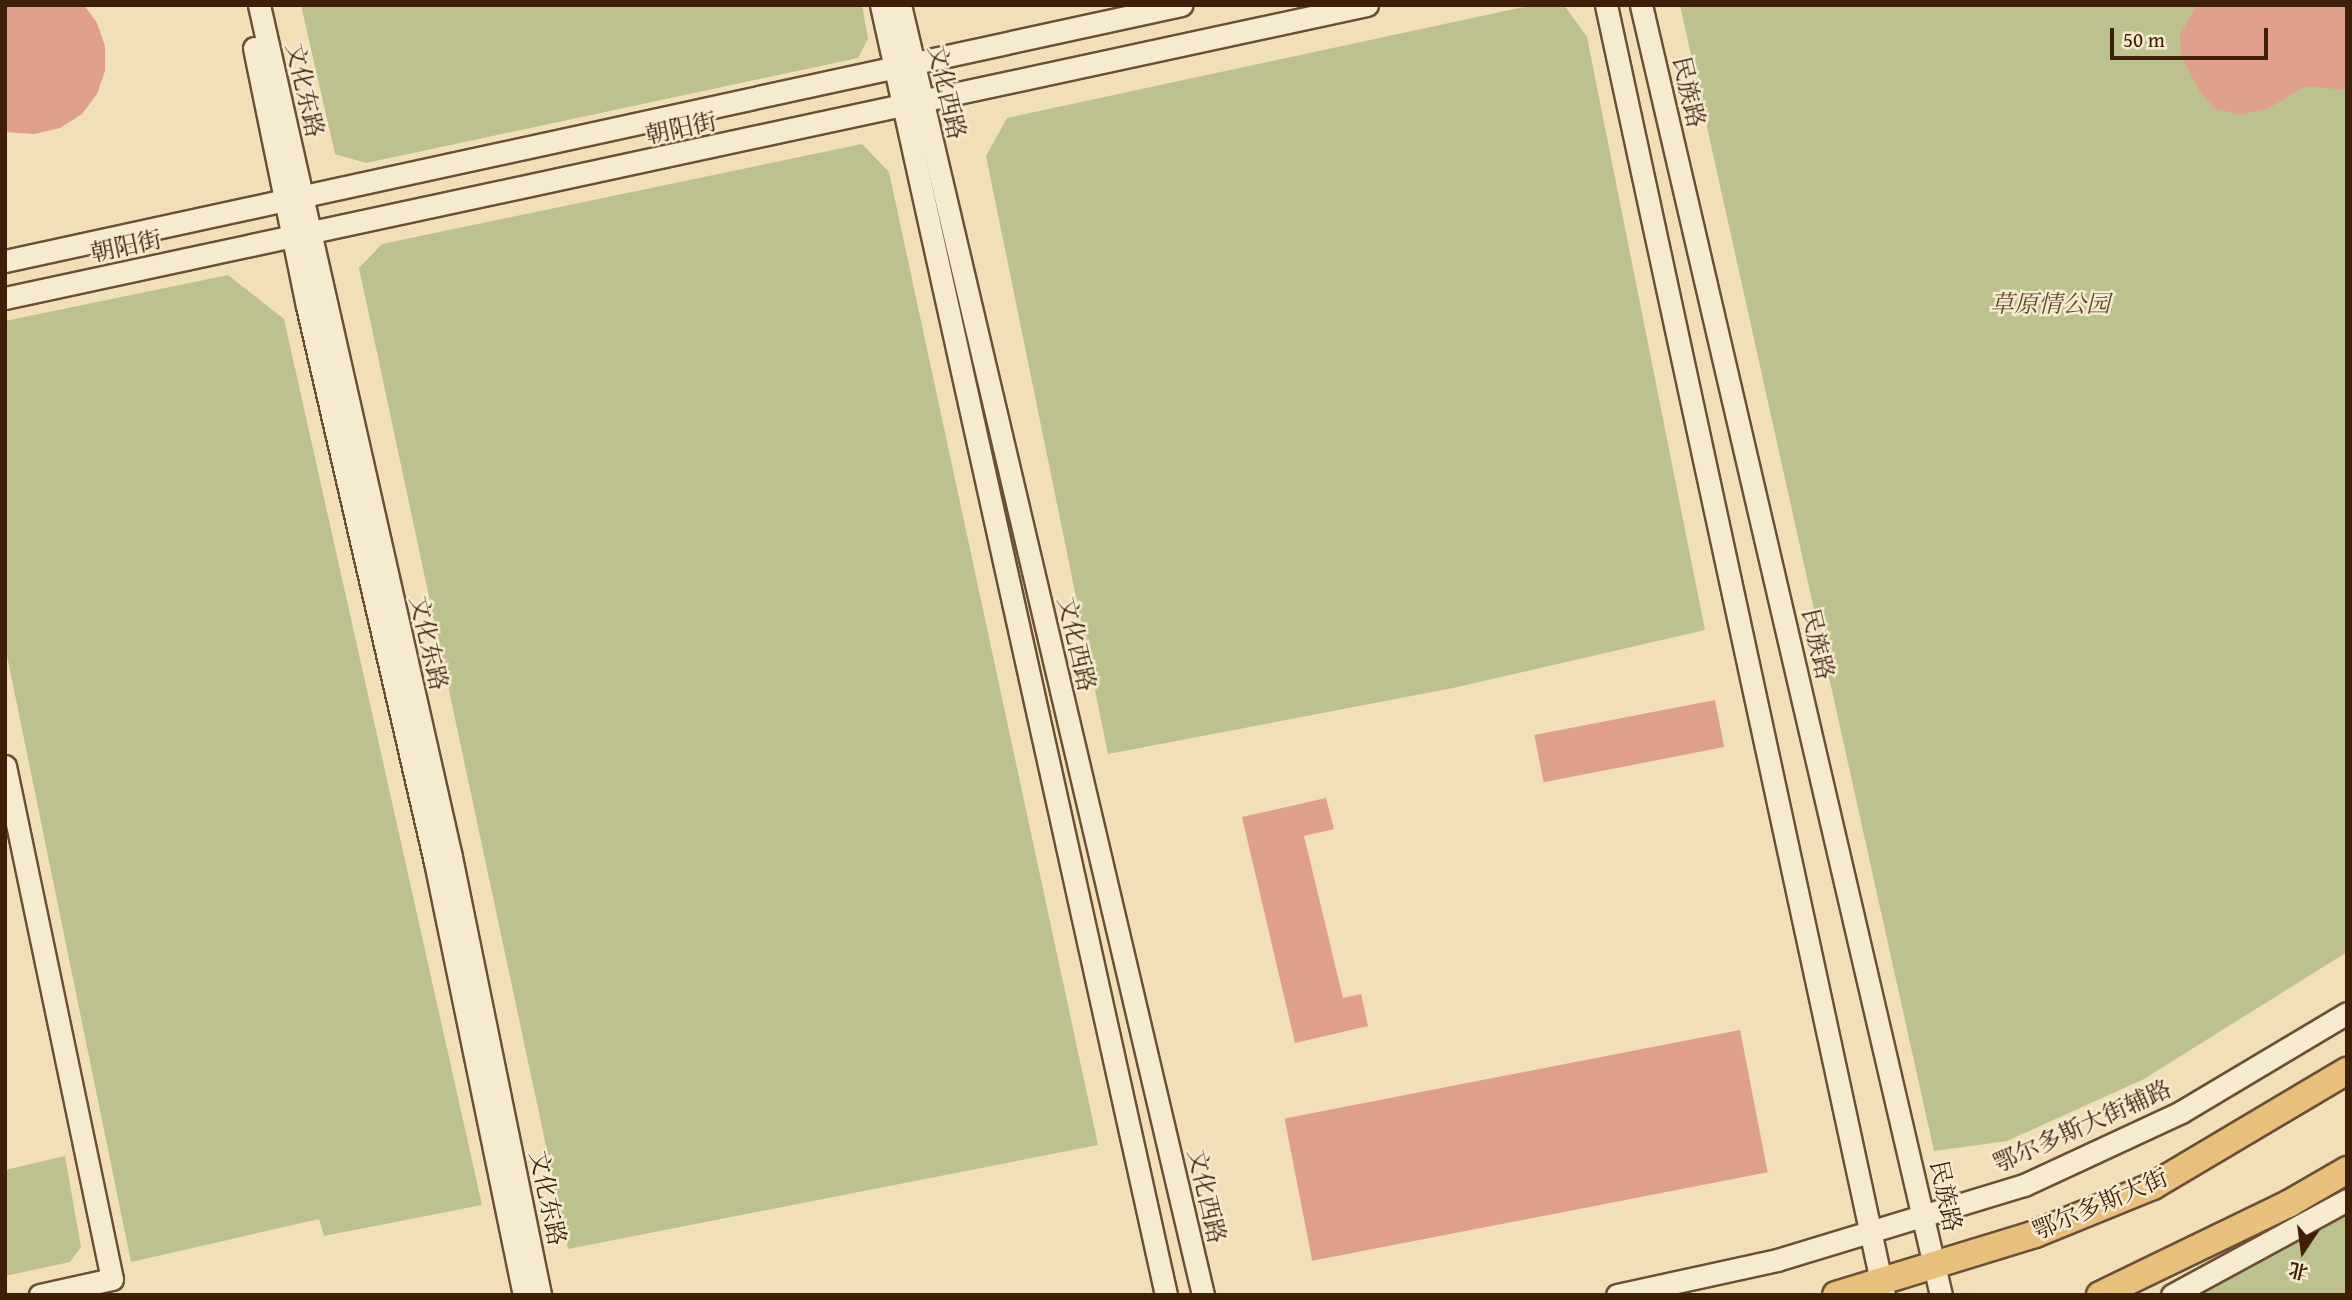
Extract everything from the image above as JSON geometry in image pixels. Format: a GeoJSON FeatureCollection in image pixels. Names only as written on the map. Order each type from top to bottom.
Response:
{"type":"FeatureCollection","features":[{"type":"Feature","properties":{"kind":"main road","name":"鄂尔多斯大街"},"geometry":{"type":"LineString","coordinates":[[1836,1295],[1883,1289],[1934,1263],[2035,1234],[2153,1186],[2347,1071]]}},
{"type":"Feature","properties":{"kind":"main road"},"geometry":{"type":"LineString","coordinates":[[2100,1295],[2290,1203],[2347,1170]]}},
{"type":"Feature","properties":{"kind":"street","name":"文化东路"},"geometry":{"type":"LineString","coordinates":[[245,5],[293,198]]}},
{"type":"Feature","properties":{"kind":"street","name":"文化东路"},"geometry":{"type":"LineString","coordinates":[[259,5],[293,198],[435,862],[524,1295]]}},
{"type":"Feature","properties":{"kind":"street","name":"文化西路"},"geometry":{"type":"LineString","coordinates":[[881,5],[904,65],[1203,1295]]}},
{"type":"Feature","properties":{"kind":"street","name":"文化西路"},"geometry":{"type":"LineString","coordinates":[[900,5],[904,65]]}},
{"type":"Feature","properties":{"kind":"street","name":"朝阳街"},"geometry":{"type":"LineString","coordinates":[[5,261],[1181,5]]}},
{"type":"Feature","properties":{"kind":"street","name":"朝阳街"},"geometry":{"type":"LineString","coordinates":[[5,298],[1367,5]]}},
{"type":"Feature","properties":{"kind":"street"},"geometry":{"type":"LineString","coordinates":[[1606,5],[1883,1289]]}},
{"type":"Feature","properties":{"kind":"street","name":"民族路"},"geometry":{"type":"LineString","coordinates":[[1642,5],[1941,1295]]}},
{"type":"Feature","properties":{"kind":"street","name":"文化西路"},"geometry":{"type":"LineString","coordinates":[[913,104],[1166,1295]]}},
{"type":"Feature","properties":{"kind":"street","name":"文化东路"},"geometry":{"type":"LineString","coordinates":[[301,236],[451,858],[540,1295]]}},
{"type":"Feature","properties":{"kind":"street"},"geometry":{"type":"LineString","coordinates":[[5,766],[112,1279],[40,1295]]}},
{"type":"Feature","properties":{"kind":"street","name":"鄂尔多斯大街辅路"},"geometry":{"type":"LineString","coordinates":[[1616,1295],[1777,1260],[2024,1185],[2180,1112],[2347,1013]]}},
{"type":"Feature","properties":{"kind":"street"},"geometry":{"type":"LineString","coordinates":[[2172,1295],[2347,1200]]}},
{"type":"Feature","properties":{"kind":"green space"},"geometry":{"type":"Polygon","coordinates":[[[301,5],[862,5],[868,39],[858,58],[366,163],[335,154],[301,5]]]}},
{"type":"Feature","properties":{"kind":"green space"},"geometry":{"type":"Polygon","coordinates":[[[1533,5],[1564,5],[1587,37],[1705,630],[1453,688],[1108,754],[986,156],[1007,118],[1533,5]]]}},
{"type":"Feature","properties":{"kind":"green space","name":"草原情公园"},"geometry":{"type":"Polygon","coordinates":[[[1680,5],[2347,5],[2347,952],[2144,1079],[2007,1141],[1934,1151],[1680,5]]]}},
{"type":"Feature","properties":{"kind":"green space"},"geometry":{"type":"Polygon","coordinates":[[[862,144],[889,172],[1098,1145],[568,1249],[359,268],[382,244],[862,144]]]}},
{"type":"Feature","properties":{"kind":"green space"},"geometry":{"type":"Polygon","coordinates":[[[228,275],[284,319],[482,1205],[324,1236],[319,1219],[131,1262],[5,646],[5,321],[228,275]]]}},
{"type":"Feature","properties":{"kind":"green space"},"geometry":{"type":"Polygon","coordinates":[[[65,1156],[81,1247],[70,1262],[5,1276],[5,1170],[65,1156]]]}},
{"type":"Feature","properties":{"kind":"green space"},"geometry":{"type":"Polygon","coordinates":[[[2347,1210],[2347,1295],[2196,1295],[2207,1290],[2347,1210]]]}},
{"type":"Feature","properties":{"kind":"building"},"geometry":{"type":"Polygon","coordinates":[[[5,5],[84,5],[97,23],[105,46],[105,71],[97,94],[82,114],[60,128],[34,134],[5,132],[5,5]]]}},
{"type":"Feature","properties":{"kind":"building"},"geometry":{"type":"Polygon","coordinates":[[[2197,5],[2347,5],[2347,90],[2305,86],[2269,108],[2240,115],[2216,109],[2200,92],[2181,55],[2180,35],[2197,5]]]}},
{"type":"Feature","properties":{"kind":"building"},"geometry":{"type":"Polygon","coordinates":[[[1715,700],[1724,747],[1544,782],[1534,735],[1715,700]]]}},
{"type":"Feature","properties":{"kind":"building"},"geometry":{"type":"Polygon","coordinates":[[[1326,798],[1334,829],[1304,836],[1343,998],[1361,994],[1368,1026],[1295,1043],[1242,817],[1326,798]]]}},
{"type":"Feature","properties":{"kind":"building"},"geometry":{"type":"Polygon","coordinates":[[[1740,1030],[1768,1172],[1312,1261],[1285,1119],[1740,1030]]]}}]}
